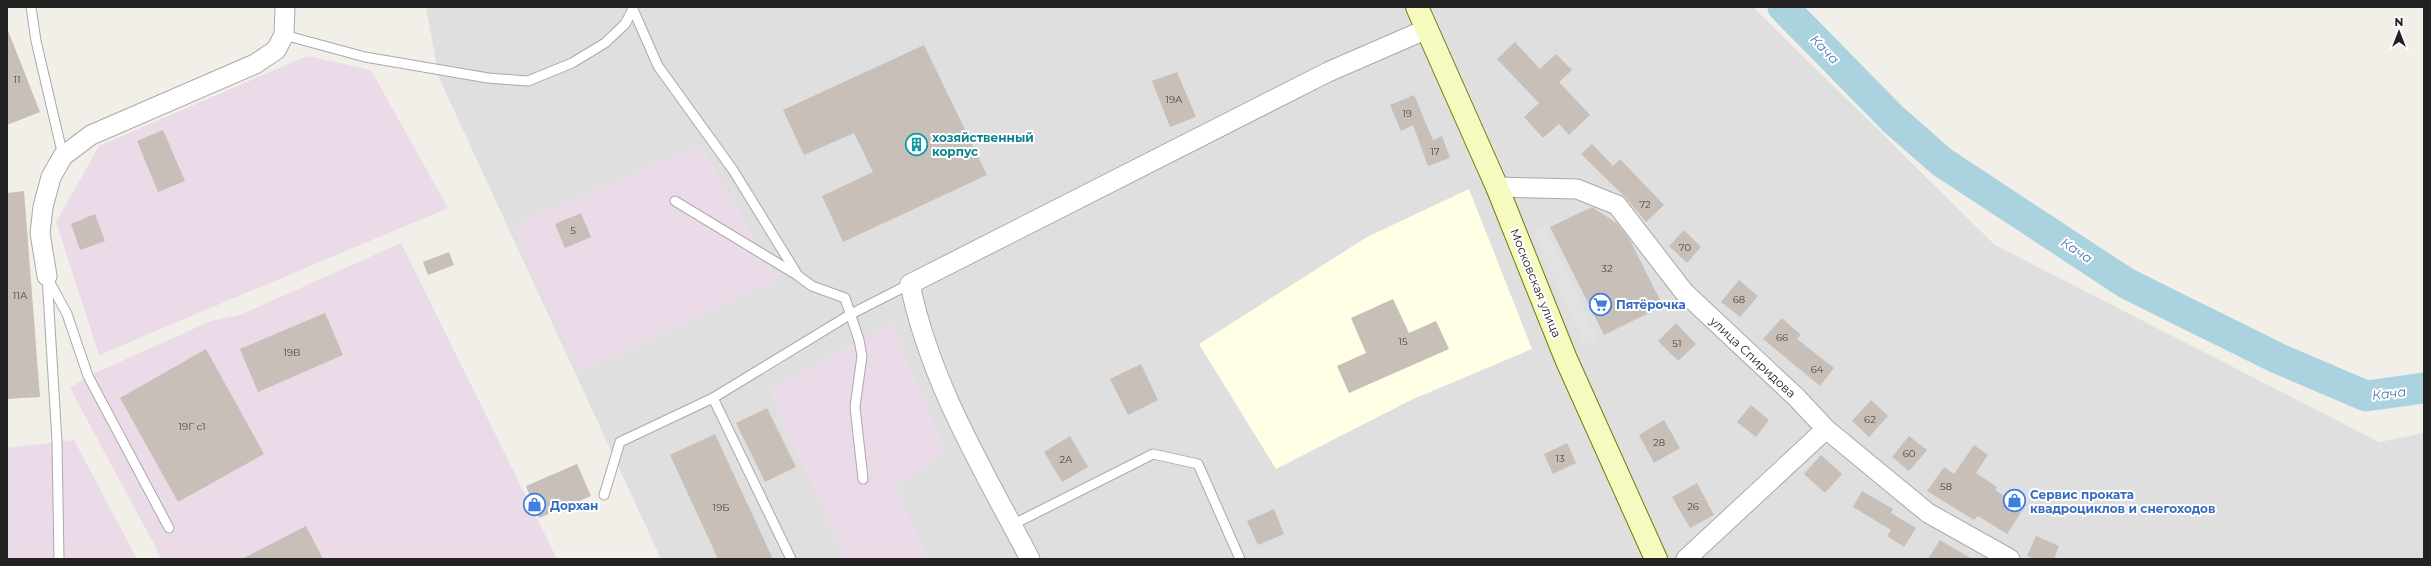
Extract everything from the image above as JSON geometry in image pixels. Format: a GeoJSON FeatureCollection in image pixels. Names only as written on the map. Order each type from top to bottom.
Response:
{"type":"FeatureCollection","features":[{"type":"Feature","properties":{"kind":"street"},"geometry":{"type":"LineString","coordinates":[[47,276],[40,234],[43,207],[51,177],[63,156],[91,135],[254,64],[276,50],[284,35],[285,7]]}},
{"type":"Feature","properties":{"kind":"street","name":"Московская улица"},"geometry":{"type":"LineString","coordinates":[[1417,7],[1497,187],[1566,359],[1656,559]]}},
{"type":"Feature","properties":{"kind":"street"},"geometry":{"type":"LineString","coordinates":[[1030,559],[966,437],[922,336],[910,284],[1328,72],[1428,29]]}},
{"type":"Feature","properties":{"kind":"street","name":"улица Спиридова"},"geometry":{"type":"LineString","coordinates":[[1497,187],[1577,189],[1617,205],[1684,292],[1797,398],[1826,429],[1928,513],[2010,559]]}},
{"type":"Feature","properties":{"kind":"street"},"geometry":{"type":"LineString","coordinates":[[1686,559],[1826,429]]}},
{"type":"Feature","properties":{"kind":"lane"},"geometry":{"type":"LineString","coordinates":[[31,7],[36,41],[63,156]]}},
{"type":"Feature","properties":{"kind":"lane"},"geometry":{"type":"LineString","coordinates":[[284,35],[366,57],[488,78],[528,81],[572,63],[605,43],[625,24],[632,9]]}},
{"type":"Feature","properties":{"kind":"lane"},"geometry":{"type":"LineString","coordinates":[[632,9],[658,66],[733,170],[798,275]]}},
{"type":"Feature","properties":{"kind":"lane"},"geometry":{"type":"LineString","coordinates":[[675,201],[798,275],[812,286],[845,298],[851,314],[862,356],[855,407],[863,478]]}},
{"type":"Feature","properties":{"kind":"lane"},"geometry":{"type":"LineString","coordinates":[[47,276],[66,314],[88,376],[169,528]]}},
{"type":"Feature","properties":{"kind":"lane"},"geometry":{"type":"LineString","coordinates":[[47,276],[57,442],[59,559]]}},
{"type":"Feature","properties":{"kind":"lane"},"geometry":{"type":"LineString","coordinates":[[604,495],[620,442],[713,398],[851,314],[910,284]]}},
{"type":"Feature","properties":{"kind":"lane"},"geometry":{"type":"LineString","coordinates":[[713,398],[791,559]]}},
{"type":"Feature","properties":{"kind":"lane"},"geometry":{"type":"LineString","coordinates":[[1012,525],[1153,454],[1198,464],[1240,559]]}},
{"type":"Feature","properties":{"kind":"shaded area"},"geometry":{"type":"Polygon","coordinates":[[[426,7],[1753,7],[1995,245],[2379,442],[2424,433],[2424,559],[661,559],[439,78],[426,7]]]}},
{"type":"Feature","properties":{"kind":"shaded area"},"geometry":{"type":"Polygon","coordinates":[[[307,56],[371,70],[448,208],[99,355],[56,222],[99,146],[307,56]]]}},
{"type":"Feature","properties":{"kind":"shaded area"},"geometry":{"type":"Polygon","coordinates":[[[701,145],[778,279],[579,373],[512,226],[701,145]]]}},
{"type":"Feature","properties":{"kind":"shaded area"},"geometry":{"type":"Polygon","coordinates":[[[1469,189],[1532,349],[1411,400],[1276,469],[1199,344],[1367,237],[1469,189]]]}},
{"type":"Feature","properties":{"kind":"shaded area"},"geometry":{"type":"Polygon","coordinates":[[[1546,227],[1597,339],[1584,345],[1533,233],[1546,227]]]}},
{"type":"Feature","properties":{"kind":"shaded area"},"geometry":{"type":"Polygon","coordinates":[[[401,243],[557,559],[162,559],[70,388],[88,376],[211,321],[240,315],[401,243]]]}},
{"type":"Feature","properties":{"kind":"shaded area"},"geometry":{"type":"Polygon","coordinates":[[[891,323],[946,452],[895,486],[929,559],[846,559],[775,405],[771,390],[891,323]]]}},
{"type":"Feature","properties":{"kind":"shaded area"},"geometry":{"type":"Polygon","coordinates":[[[74,440],[137,559],[7,559],[7,448],[74,440]]]}},
{"type":"Feature","properties":{"kind":"building"},"geometry":{"type":"Polygon","coordinates":[[[7,28],[40,112],[7,125],[7,28]]]}},
{"type":"Feature","properties":{"kind":"building"},"geometry":{"type":"Polygon","coordinates":[[[1515,42],[1540,69],[1556,54],[1572,70],[1559,82],[1590,115],[1569,135],[1559,124],[1543,138],[1524,117],[1539,103],[1497,59],[1515,42]]]}},
{"type":"Feature","properties":{"kind":"building","name":"хозяйственный корпус"},"geometry":{"type":"Polygon","coordinates":[[[924,45],[987,175],[843,242],[822,196],[873,172],[854,133],[804,155],[783,110],[924,45]]]}},
{"type":"Feature","properties":{"kind":"building"},"geometry":{"type":"Polygon","coordinates":[[[1177,72],[1196,117],[1170,127],[1152,81],[1177,72]]]}},
{"type":"Feature","properties":{"kind":"building"},"geometry":{"type":"Polygon","coordinates":[[[1414,95],[1433,140],[1442,136],[1450,158],[1428,166],[1413,125],[1401,131],[1390,105],[1414,95]]]}},
{"type":"Feature","properties":{"kind":"building"},"geometry":{"type":"Polygon","coordinates":[[[163,130],[185,181],[158,192],[137,141],[163,130]]]}},
{"type":"Feature","properties":{"kind":"building"},"geometry":{"type":"Polygon","coordinates":[[[1592,144],[1613,166],[1620,159],[1664,205],[1646,222],[1626,198],[1581,154],[1592,144]]]}},
{"type":"Feature","properties":{"kind":"building"},"geometry":{"type":"Polygon","coordinates":[[[24,191],[40,397],[7,399],[7,193],[24,191]]]}},
{"type":"Feature","properties":{"kind":"building"},"geometry":{"type":"Polygon","coordinates":[[[1592,207],[1618,224],[1631,242],[1663,306],[1604,335],[1550,227],[1592,207]]]}},
{"type":"Feature","properties":{"kind":"building"},"geometry":{"type":"Polygon","coordinates":[[[581,213],[591,237],[565,248],[555,224],[581,213]]]}},
{"type":"Feature","properties":{"kind":"building"},"geometry":{"type":"Polygon","coordinates":[[[95,214],[105,241],[80,250],[71,224],[95,214]]]}},
{"type":"Feature","properties":{"kind":"building"},"geometry":{"type":"Polygon","coordinates":[[[1684,230],[1701,247],[1687,263],[1669,246],[1684,230]]]}},
{"type":"Feature","properties":{"kind":"building"},"geometry":{"type":"Polygon","coordinates":[[[449,252],[454,265],[428,275],[423,262],[449,252]]]}},
{"type":"Feature","properties":{"kind":"building"},"geometry":{"type":"Polygon","coordinates":[[[1739,280],[1758,296],[1740,317],[1721,302],[1739,280]]]}},
{"type":"Feature","properties":{"kind":"building"},"geometry":{"type":"Polygon","coordinates":[[[1393,299],[1409,333],[1436,321],[1449,349],[1349,393],[1337,366],[1366,353],[1351,318],[1393,299]]]}},
{"type":"Feature","properties":{"kind":"building"},"geometry":{"type":"Polygon","coordinates":[[[325,313],[343,355],[258,392],[240,349],[325,313]]]}},
{"type":"Feature","properties":{"kind":"building"},"geometry":{"type":"Polygon","coordinates":[[[1782,318],[1801,335],[1797,339],[1834,368],[1820,386],[1763,339],[1782,318]]]}},
{"type":"Feature","properties":{"kind":"building"},"geometry":{"type":"Polygon","coordinates":[[[1676,323],[1696,344],[1678,361],[1658,341],[1676,323]]]}},
{"type":"Feature","properties":{"kind":"building"},"geometry":{"type":"Polygon","coordinates":[[[206,349],[264,454],[178,502],[120,398],[206,349]]]}},
{"type":"Feature","properties":{"kind":"building"},"geometry":{"type":"Polygon","coordinates":[[[1141,364],[1158,400],[1128,415],[1110,379],[1141,364]]]}},
{"type":"Feature","properties":{"kind":"building"},"geometry":{"type":"Polygon","coordinates":[[[1871,400],[1888,416],[1869,437],[1852,421],[1871,400]]]}},
{"type":"Feature","properties":{"kind":"building"},"geometry":{"type":"Polygon","coordinates":[[[1751,405],[1769,420],[1756,437],[1737,422],[1751,405]]]}},
{"type":"Feature","properties":{"kind":"building"},"geometry":{"type":"Polygon","coordinates":[[[767,408],[796,467],[765,482],[736,423],[767,408]]]}},
{"type":"Feature","properties":{"kind":"building"},"geometry":{"type":"Polygon","coordinates":[[[1664,420],[1680,448],[1654,463],[1639,435],[1664,420]]]}},
{"type":"Feature","properties":{"kind":"building"},"geometry":{"type":"Polygon","coordinates":[[[715,434],[773,559],[718,559],[670,455],[715,434]]]}},
{"type":"Feature","properties":{"kind":"building"},"geometry":{"type":"Polygon","coordinates":[[[1070,436],[1088,467],[1062,482],[1044,452],[1070,436]]]}},
{"type":"Feature","properties":{"kind":"building"},"geometry":{"type":"Polygon","coordinates":[[[1909,436],[1927,450],[1909,471],[1892,457],[1909,436]]]}},
{"type":"Feature","properties":{"kind":"building"},"geometry":{"type":"Polygon","coordinates":[[[1567,443],[1576,463],[1553,474],[1544,454],[1567,443]]]}},
{"type":"Feature","properties":{"kind":"building"},"geometry":{"type":"Polygon","coordinates":[[[1974,445],[1988,455],[1976,473],[1997,487],[1995,490],[2024,508],[2007,534],[1978,516],[1974,520],[1927,491],[1944,467],[1954,474],[1974,445]]]}},
{"type":"Feature","properties":{"kind":"building"},"geometry":{"type":"Polygon","coordinates":[[[1821,455],[1842,474],[1825,493],[1804,474],[1821,455]]]}},
{"type":"Feature","properties":{"kind":"building"},"geometry":{"type":"Polygon","coordinates":[[[577,464],[591,496],[539,518],[526,486],[577,464]]]}},
{"type":"Feature","properties":{"kind":"building"},"geometry":{"type":"Polygon","coordinates":[[[1697,483],[1714,515],[1690,528],[1672,497],[1697,483]]]}},
{"type":"Feature","properties":{"kind":"building"},"geometry":{"type":"Polygon","coordinates":[[[1862,491],[1893,509],[1891,513],[1916,528],[1904,547],[1887,536],[1891,530],[1853,507],[1862,491]]]}},
{"type":"Feature","properties":{"kind":"building"},"geometry":{"type":"Polygon","coordinates":[[[1274,509],[1284,534],[1258,545],[1247,521],[1274,509]]]}},
{"type":"Feature","properties":{"kind":"building"},"geometry":{"type":"Polygon","coordinates":[[[306,526],[323,559],[242,559],[306,526]]]}},
{"type":"Feature","properties":{"kind":"building"},"geometry":{"type":"Polygon","coordinates":[[[2036,536],[2059,546],[2054,559],[2035,559],[2027,556],[2036,536]]]}},
{"type":"Feature","properties":{"kind":"building"},"geometry":{"type":"Polygon","coordinates":[[[1940,540],[1972,559],[1928,559],[1940,540]]]}},
{"type":"Feature","properties":{"kind":"waterway","name":"Кача"},"geometry":{"type":"LineString","coordinates":[[1783,7],[1893,119],[1942,162],[2126,283],[2277,358],[2366,396],[2424,388]]}},
{"type":"Feature","properties":{"kind":"place","name":"хозяйственный корпус"},"geometry":{"type":"Point","coordinates":[916,144]}},
{"type":"Feature","properties":{"kind":"place","name":"Пятёрочка"},"geometry":{"type":"Point","coordinates":[1601,304]}},
{"type":"Feature","properties":{"kind":"place","name":"Сервис проката квадроциклов и снегоходов"},"geometry":{"type":"Point","coordinates":[2014,501]}},
{"type":"Feature","properties":{"kind":"place","name":"Дорхан"},"geometry":{"type":"Point","coordinates":[535,505]}}]}
